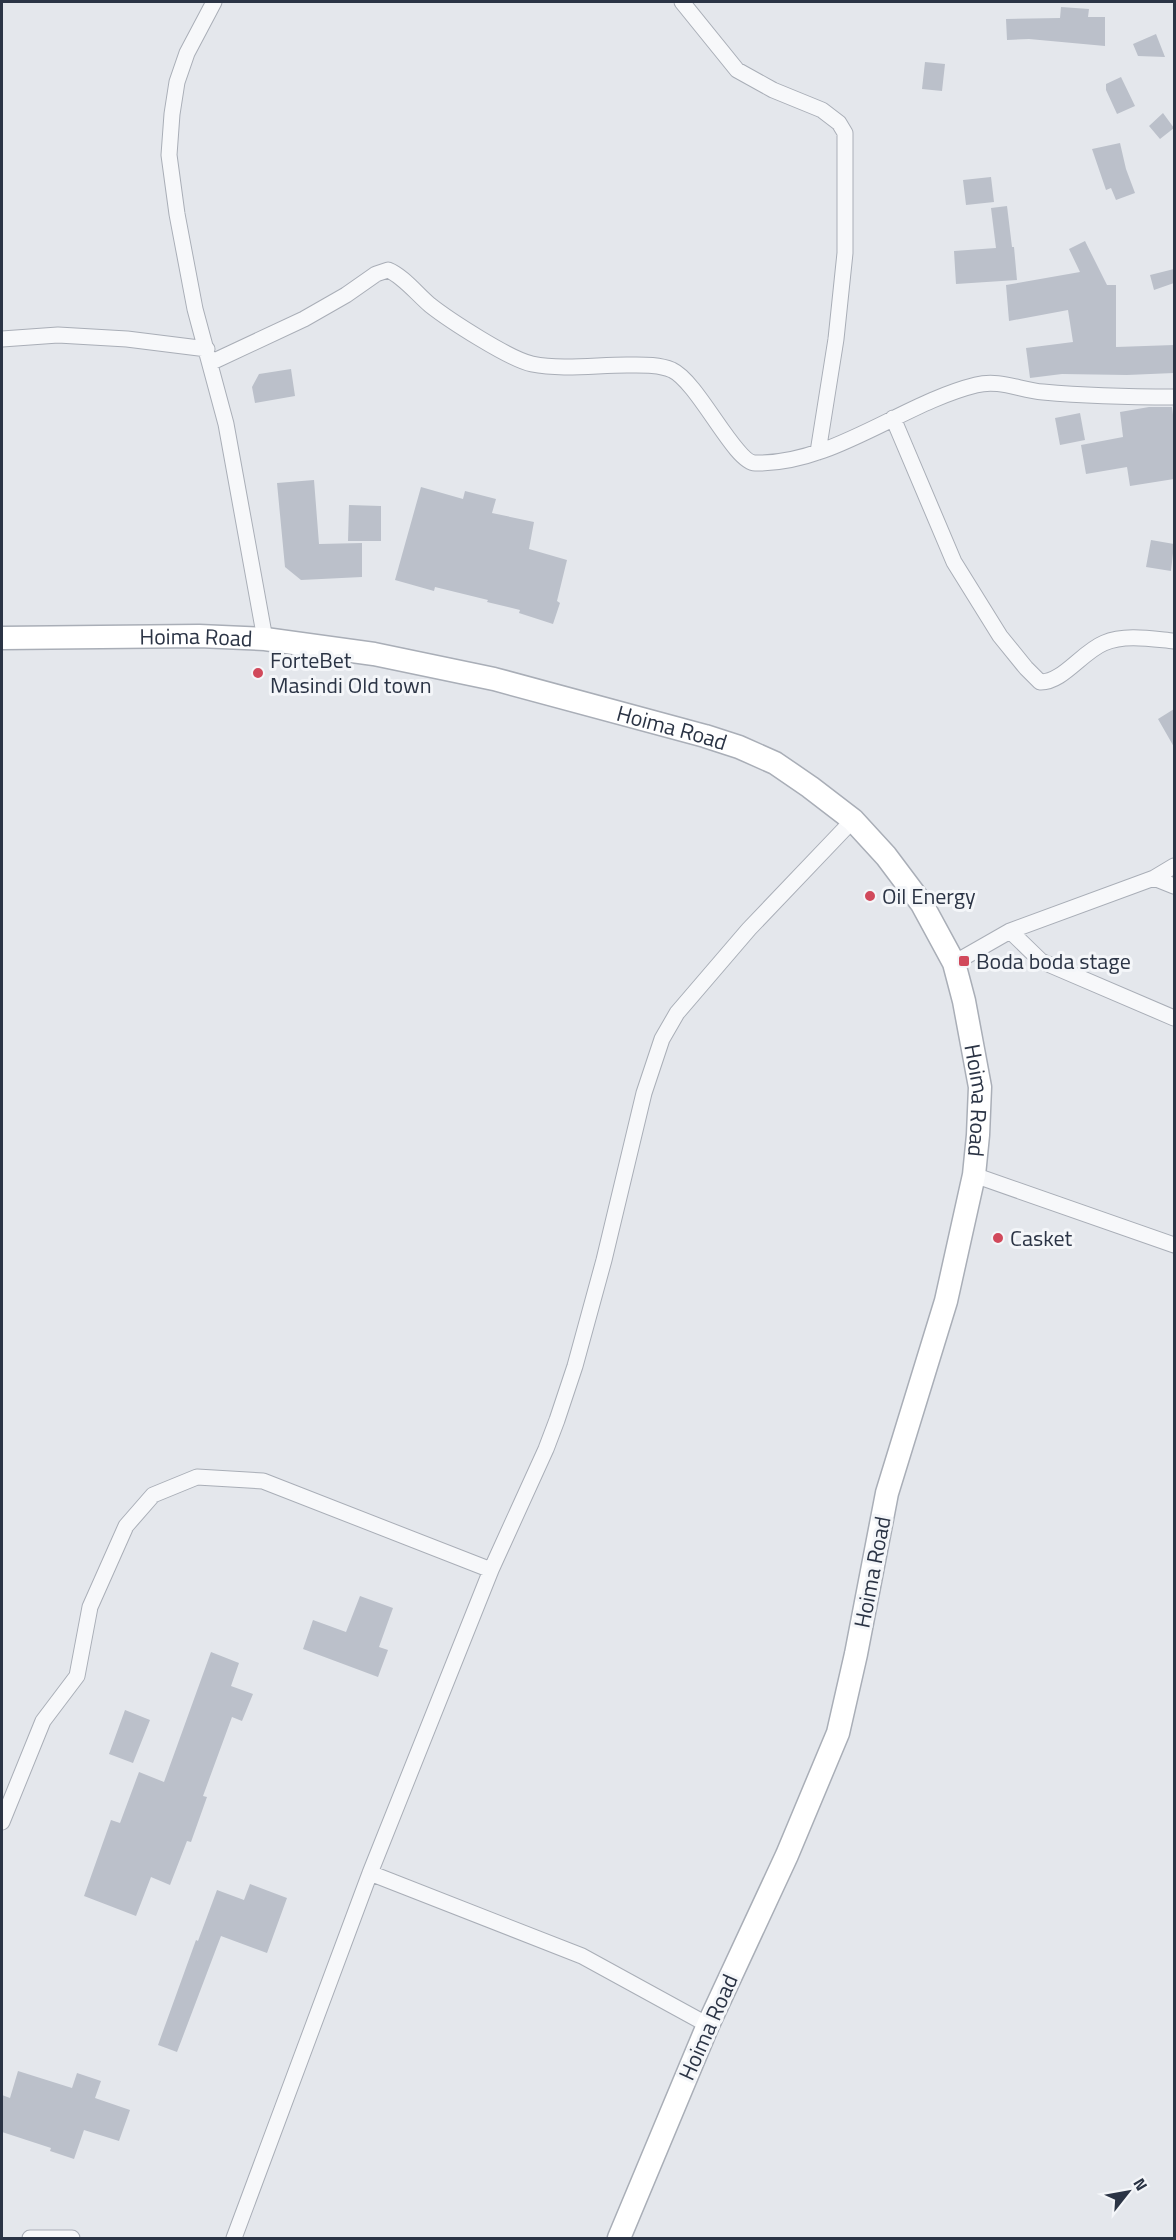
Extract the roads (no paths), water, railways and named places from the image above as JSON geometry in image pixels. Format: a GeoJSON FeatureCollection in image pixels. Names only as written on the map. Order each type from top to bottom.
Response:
{"type":"FeatureCollection","features":[{"type":"Feature","properties":{"kind":"main road","name":"Hoima Road"},"geometry":{"type":"LineString","coordinates":[[2,638],[199,636],[265,639],[374,654],[494,680],[739,747],[775,763],[853,820],[886,856],[922,904],[954,963],[964,1001],[980,1087],[974,1175],[946,1301],[887,1493],[856,1654],[838,1733],[787,1855],[708,2025],[619,2238]]}},
{"type":"Feature","properties":{"kind":"street"},"geometry":{"type":"LineString","coordinates":[[214,2],[187,53],[177,82],[169,155],[195,309],[226,424],[265,639]]}},
{"type":"Feature","properties":{"kind":"street"},"geometry":{"type":"LineString","coordinates":[[682,2],[737,70],[773,90],[822,110],[839,123],[845,133],[845,253],[836,339],[818,452]]}},
{"type":"Feature","properties":{"kind":"street"},"geometry":{"type":"LineString","coordinates":[[2,339],[58,335],[127,339],[209,356],[304,320],[346,296],[376,274],[388,270],[458,325],[530,364],[645,365],[673,371],[682,378],[712,414],[743,458],[751,462],[799,458],[818,452],[892,418],[985,383],[998,383],[1040,392],[1174,398]]}},
{"type":"Feature","properties":{"kind":"street"},"geometry":{"type":"LineString","coordinates":[[892,418],[954,562],[1000,636],[1040,682],[1055,680],[1082,656],[1109,641],[1141,638],[1174,641]]}},
{"type":"Feature","properties":{"kind":"street"},"geometry":{"type":"LineString","coordinates":[[234,2238],[370,1873],[491,1570],[546,1449],[575,1366],[604,1260],[644,1093],[662,1039],[677,1013],[749,929],[853,820]]}},
{"type":"Feature","properties":{"kind":"street"},"geometry":{"type":"LineString","coordinates":[[954,963],[1010,931],[1154,878],[1174,866]]}},
{"type":"Feature","properties":{"kind":"street"},"geometry":{"type":"LineString","coordinates":[[1154,878],[1174,886]]}},
{"type":"Feature","properties":{"kind":"street"},"geometry":{"type":"LineString","coordinates":[[1010,931],[1041,962],[1174,1018]]}},
{"type":"Feature","properties":{"kind":"street"},"geometry":{"type":"LineString","coordinates":[[974,1175],[1174,1245]]}},
{"type":"Feature","properties":{"kind":"street"},"geometry":{"type":"LineString","coordinates":[[2,1822],[43,1721],[77,1676],[90,1607],[126,1527],[153,1495],[197,1477],[263,1481],[491,1570]]}},
{"type":"Feature","properties":{"kind":"street"},"geometry":{"type":"LineString","coordinates":[[370,1873],[582,1956],[708,2025]]}},
{"type":"Feature","properties":{"kind":"street"},"geometry":{"type":"LineString","coordinates":[[30,2238],[72,2238]]}},
{"type":"Feature","properties":{"kind":"place","name":"ForteBet Masindi Old town"},"geometry":{"type":"Point","coordinates":[258,673]}},
{"type":"Feature","properties":{"kind":"place","name":"Oil Energy"},"geometry":{"type":"Point","coordinates":[870,896]}},
{"type":"Feature","properties":{"kind":"place","name":"Boda boda stage"},"geometry":{"type":"Point","coordinates":[964,961]}},
{"type":"Feature","properties":{"kind":"place","name":"Casket"},"geometry":{"type":"Point","coordinates":[998,1238]}}]}
